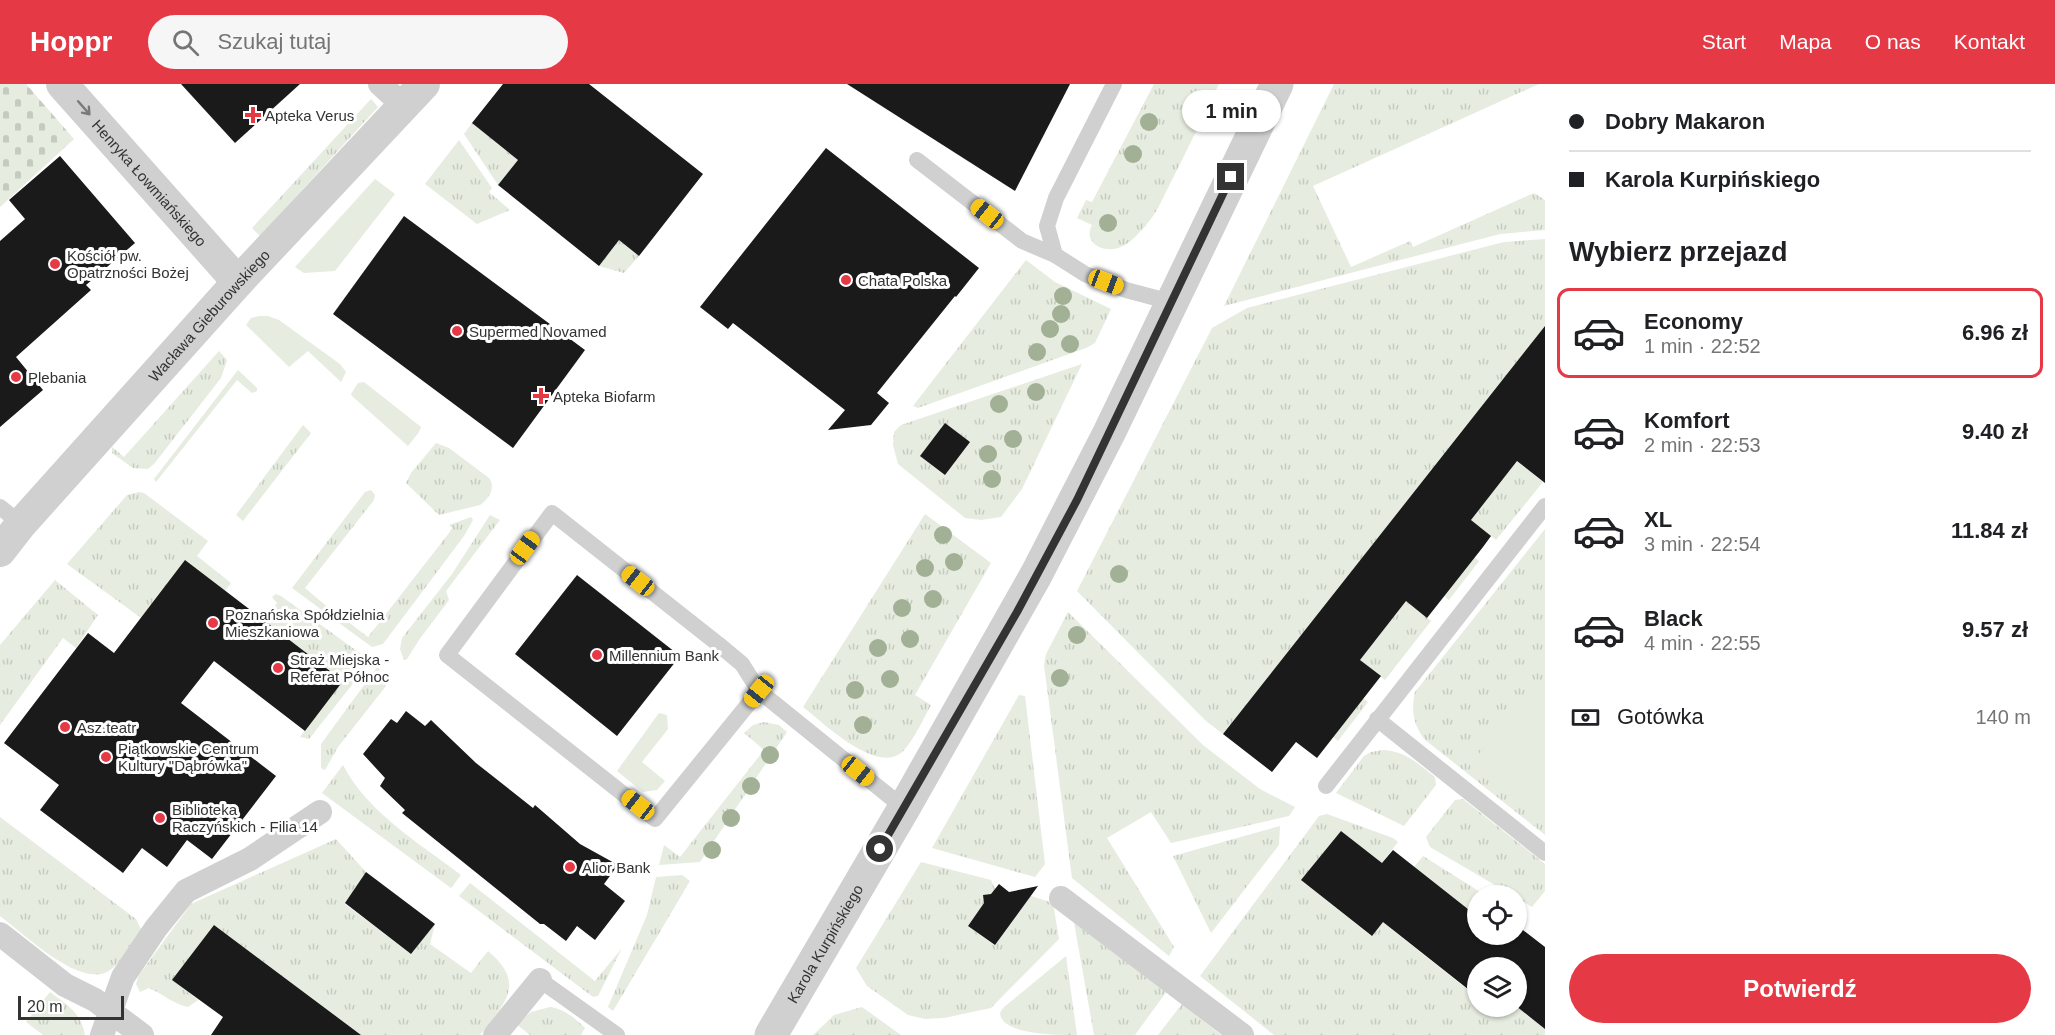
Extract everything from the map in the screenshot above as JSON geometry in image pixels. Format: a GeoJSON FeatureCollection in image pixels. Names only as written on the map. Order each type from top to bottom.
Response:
{"type":"FeatureCollection","features":[{"type":"Feature","properties":{"kind":"street","name":"Henryka Łowmiańskiego"},"geometry":{"type":"LineString","coordinates":[[62,84],[238,282]]}},
{"type":"Feature","properties":{"kind":"street"},"geometry":{"type":"LineString","coordinates":[[380,84],[414,95]]}},
{"type":"Feature","properties":{"kind":"street"},"geometry":{"type":"LineString","coordinates":[[1251,135],[1256,84]]}},
{"type":"Feature","properties":{"kind":"street","name":"Karola Kurpińskiego"},"geometry":{"type":"LineString","coordinates":[[771,1035],[1017,612],[1077,500],[1276,84]]}},
{"type":"Feature","properties":{"kind":"street","name":"Wacława Gieburowskiego"},"geometry":{"type":"LineString","coordinates":[[0,551],[11,515],[238,282],[414,95]]}},
{"type":"Feature","properties":{"kind":"street"},"geometry":{"type":"LineString","coordinates":[[102,1035],[123,977],[156,928],[186,891],[250,859],[320,812]]}},
{"type":"Feature","properties":{"kind":"street"},"geometry":{"type":"LineString","coordinates":[[1061,898],[1242,1035]]}},
{"type":"Feature","properties":{"kind":"street"},"geometry":{"type":"LineString","coordinates":[[0,934],[65,985],[95,1000],[142,1035]]}},
{"type":"Feature","properties":{"kind":"street"},"geometry":{"type":"LineString","coordinates":[[495,1035],[540,980]]}},
{"type":"Feature","properties":{"kind":"lane"},"geometry":{"type":"LineString","coordinates":[[1055,255],[1047,226],[1056,198],[1114,84]]}},
{"type":"Feature","properties":{"kind":"lane"},"geometry":{"type":"LineString","coordinates":[[917,160],[1022,241],[1055,255],[1085,274],[1126,290],[1171,302]]}},
{"type":"Feature","properties":{"kind":"lane"},"geometry":{"type":"LineString","coordinates":[[1326,786],[1545,506]]}},
{"type":"Feature","properties":{"kind":"lane"},"geometry":{"type":"LineString","coordinates":[[759,691],[655,819],[447,655],[552,513],[742,664],[759,691],[904,808]]}},
{"type":"Feature","properties":{"kind":"lane"},"geometry":{"type":"LineString","coordinates":[[1377,718],[1545,853]]}},
{"type":"Feature","properties":{"kind":"lane"},"geometry":{"type":"LineString","coordinates":[[540,980],[617,1035]]}},
{"type":"Feature","properties":{"kind":"green space"},"geometry":{"type":"Polygon","coordinates":[[[0,84],[26,84],[74,139],[0,207],[0,84]]]}},
{"type":"Feature","properties":{"kind":"green space"},"geometry":{"type":"Polygon","coordinates":[[[1154,84],[1219,84],[1151,220],[1126,244],[1106,249],[1092,241],[1090,231],[1092,225],[1077,218],[1086,200],[1092,202],[1154,84]]]}},
{"type":"Feature","properties":{"kind":"green space"},"geometry":{"type":"Polygon","coordinates":[[[1334,84],[1539,84],[1313,186],[1351,267],[1410,241],[1413,247],[1534,193],[1545,200],[1545,230],[1500,234],[1224,306],[1334,84]]]}},
{"type":"Feature","properties":{"kind":"green space"},"geometry":{"type":"Polygon","coordinates":[[[371,99],[378,107],[260,236],[252,228],[371,99]]]}},
{"type":"Feature","properties":{"kind":"green space"},"geometry":{"type":"Polygon","coordinates":[[[472,123],[639,256],[624,273],[599,266],[609,252],[509,171],[498,185],[464,134],[472,123]]]}},
{"type":"Feature","properties":{"kind":"green space"},"geometry":{"type":"Polygon","coordinates":[[[459,140],[492,188],[489,192],[510,210],[477,224],[425,184],[459,140]]]}},
{"type":"Feature","properties":{"kind":"green space"},"geometry":{"type":"Polygon","coordinates":[[[375,179],[395,194],[335,271],[304,273],[295,267],[375,179]]]}},
{"type":"Feature","properties":{"kind":"green space"},"geometry":{"type":"Polygon","coordinates":[[[1545,239],[1545,326],[1223,734],[1206,721],[1077,591],[1212,328],[1247,308],[1504,242],[1545,239]]]}},
{"type":"Feature","properties":{"kind":"green space"},"geometry":{"type":"Polygon","coordinates":[[[1026,260],[1055,282],[1111,309],[1095,343],[918,408],[913,406],[1026,260]]]}},
{"type":"Feature","properties":{"kind":"green space"},"geometry":{"type":"Polygon","coordinates":[[[259,316],[279,320],[340,364],[346,372],[341,382],[308,351],[289,367],[246,325],[251,318],[259,316]]]}},
{"type":"Feature","properties":{"kind":"green space"},"geometry":{"type":"Polygon","coordinates":[[[219,351],[227,360],[221,378],[154,464],[148,469],[133,468],[112,453],[112,447],[124,457],[219,351]]]}},
{"type":"Feature","properties":{"kind":"green space"},"geometry":{"type":"Polygon","coordinates":[[[1082,364],[1022,489],[1001,517],[981,520],[965,518],[898,464],[893,445],[894,432],[901,425],[1082,364]]]}},
{"type":"Feature","properties":{"kind":"green space"},"geometry":{"type":"Polygon","coordinates":[[[238,370],[257,388],[257,391],[252,393],[237,380],[156,482],[154,479],[238,370]]]}},
{"type":"Feature","properties":{"kind":"green space"},"geometry":{"type":"Polygon","coordinates":[[[364,382],[421,427],[408,446],[352,396],[358,383],[364,382]]]}},
{"type":"Feature","properties":{"kind":"green space"},"geometry":{"type":"Polygon","coordinates":[[[303,425],[311,433],[243,521],[236,515],[303,425]]]}},
{"type":"Feature","properties":{"kind":"green space"},"geometry":{"type":"Polygon","coordinates":[[[436,443],[449,448],[489,478],[492,485],[490,493],[480,505],[439,515],[406,483],[411,473],[436,443]]]}},
{"type":"Feature","properties":{"kind":"green space"},"geometry":{"type":"Polygon","coordinates":[[[1517,461],[1543,482],[1496,540],[1471,520],[1517,461]]]}},
{"type":"Feature","properties":{"kind":"green space"},"geometry":{"type":"Polygon","coordinates":[[[371,490],[375,495],[374,500],[305,588],[330,609],[326,613],[292,588],[365,492],[371,490]]]}},
{"type":"Feature","properties":{"kind":"green space"},"geometry":{"type":"Polygon","coordinates":[[[144,493],[208,541],[197,556],[231,583],[225,591],[159,631],[67,564],[127,495],[144,493]]]}},
{"type":"Feature","properties":{"kind":"green space"},"geometry":{"type":"Polygon","coordinates":[[[925,514],[991,563],[915,695],[931,705],[916,733],[905,749],[894,756],[881,757],[852,745],[803,707],[925,514]]]}},
{"type":"Feature","properties":{"kind":"green space"},"geometry":{"type":"Polygon","coordinates":[[[490,515],[500,520],[446,591],[449,600],[407,659],[404,660],[400,649],[402,638],[452,574],[490,515]]]}},
{"type":"Feature","properties":{"kind":"green space"},"geometry":{"type":"Polygon","coordinates":[[[471,517],[473,520],[464,536],[383,644],[372,647],[339,623],[338,619],[343,618],[368,637],[449,533],[452,528],[449,525],[471,517]]]}},
{"type":"Feature","properties":{"kind":"green space"},"geometry":{"type":"Polygon","coordinates":[[[1545,529],[1545,835],[1424,739],[1415,722],[1413,705],[1415,692],[1545,529]]]}},
{"type":"Feature","properties":{"kind":"green space"},"geometry":{"type":"Polygon","coordinates":[[[1454,541],[1479,561],[1449,600],[1424,580],[1454,541]]]}},
{"type":"Feature","properties":{"kind":"green space"},"geometry":{"type":"Polygon","coordinates":[[[55,580],[98,615],[76,648],[63,638],[0,725],[0,645],[55,580]]]}},
{"type":"Feature","properties":{"kind":"green space"},"geometry":{"type":"Polygon","coordinates":[[[276,594],[361,654],[363,671],[309,739],[300,737],[343,681],[264,620],[277,603],[272,597],[276,594]]]}},
{"type":"Feature","properties":{"kind":"green space"},"geometry":{"type":"Polygon","coordinates":[[[1406,601],[1431,621],[1385,680],[1360,660],[1406,601]]]}},
{"type":"Feature","properties":{"kind":"green space"},"geometry":{"type":"Polygon","coordinates":[[[1068,612],[1203,745],[1260,789],[1295,807],[1289,816],[1171,843],[1151,812],[1107,838],[1174,947],[1169,956],[1072,878],[1044,665],[1046,654],[1068,612]]]}},
{"type":"Feature","properties":{"kind":"green space"},"geometry":{"type":"Polygon","coordinates":[[[378,666],[386,686],[338,747],[325,770],[321,768],[321,744],[378,666]]]}},
{"type":"Feature","properties":{"kind":"green space"},"geometry":{"type":"Polygon","coordinates":[[[1343,683],[1368,702],[1338,741],[1313,721],[1343,683]]]}},
{"type":"Feature","properties":{"kind":"green space"},"geometry":{"type":"Polygon","coordinates":[[[1527,690],[1545,704],[1545,824],[1470,766],[1527,690]]]}},
{"type":"Feature","properties":{"kind":"green space"},"geometry":{"type":"Polygon","coordinates":[[[1019,695],[1025,696],[1045,864],[1035,877],[932,848],[1019,695]]]}},
{"type":"Feature","properties":{"kind":"green space"},"geometry":{"type":"Polygon","coordinates":[[[659,713],[667,715],[668,729],[642,762],[665,781],[657,790],[643,792],[617,771],[659,713]]]}},
{"type":"Feature","properties":{"kind":"green space"},"geometry":{"type":"Polygon","coordinates":[[[764,722],[779,725],[787,732],[700,862],[659,865],[664,845],[680,857],[764,750],[744,733],[753,725],[764,722]]]}},
{"type":"Feature","properties":{"kind":"green space"},"geometry":{"type":"Polygon","coordinates":[[[1383,750],[1405,756],[1435,777],[1436,785],[1404,826],[1336,793],[1364,756],[1383,750]]]}},
{"type":"Feature","properties":{"kind":"green space"},"geometry":{"type":"Polygon","coordinates":[[[343,765],[366,798],[380,812],[461,875],[451,888],[322,793],[343,765]]]}},
{"type":"Feature","properties":{"kind":"green space"},"geometry":{"type":"Polygon","coordinates":[[[1463,799],[1545,864],[1545,891],[1532,907],[1527,904],[1527,885],[1495,885],[1430,847],[1426,837],[1455,800],[1463,799]]]}},
{"type":"Feature","properties":{"kind":"green space"},"geometry":{"type":"Polygon","coordinates":[[[1327,814],[1393,838],[1398,842],[1382,863],[1341,831],[1302,881],[1371,936],[1388,916],[1394,921],[1390,928],[1467,989],[1467,1017],[1527,1017],[1527,1015],[1545,1029],[1545,1035],[1274,1035],[1200,976],[1319,816],[1327,814]]]}},
{"type":"Feature","properties":{"kind":"green space"},"geometry":{"type":"Polygon","coordinates":[[[0,817],[136,919],[142,931],[123,957],[110,970],[98,974],[84,973],[69,967],[0,916],[0,817]]]}},
{"type":"Feature","properties":{"kind":"green space"},"geometry":{"type":"Polygon","coordinates":[[[1280,826],[1279,845],[1211,933],[1173,856],[1280,826]]]}},
{"type":"Feature","properties":{"kind":"green space"},"geometry":{"type":"Polygon","coordinates":[[[336,839],[366,872],[345,904],[411,954],[435,924],[430,944],[471,973],[488,951],[500,963],[507,974],[508,993],[504,1003],[480,1035],[361,1035],[214,925],[173,980],[198,1000],[188,1007],[149,988],[140,992],[136,984],[139,975],[191,904],[336,839]]]}},
{"type":"Feature","properties":{"kind":"green space"},"geometry":{"type":"Polygon","coordinates":[[[1423,856],[1469,885],[1467,885],[1467,909],[1414,867],[1423,856]]]}},
{"type":"Feature","properties":{"kind":"green space"},"geometry":{"type":"Polygon","coordinates":[[[921,862],[991,880],[995,889],[991,894],[984,895],[984,903],[968,926],[994,945],[1012,921],[1012,915],[1018,914],[1024,904],[1016,891],[1053,903],[1059,939],[991,1008],[944,1018],[925,1019],[908,1015],[867,986],[856,968],[921,862]]]}},
{"type":"Feature","properties":{"kind":"green space"},"geometry":{"type":"Polygon","coordinates":[[[682,875],[690,881],[613,1011],[608,1007],[647,915],[656,877],[682,875]]]}},
{"type":"Feature","properties":{"kind":"green space"},"geometry":{"type":"Polygon","coordinates":[[[470,883],[595,981],[622,948],[598,996],[593,997],[459,896],[470,883]]]}},
{"type":"Feature","properties":{"kind":"green space"},"geometry":{"type":"Polygon","coordinates":[[[1073,917],[1167,991],[1135,1035],[1094,1035],[1073,917]]]}},
{"type":"Feature","properties":{"kind":"green space"},"geometry":{"type":"Polygon","coordinates":[[[1066,956],[1077,1035],[1020,1030],[1003,1020],[1000,1013],[1003,1008],[1066,956]]]}},
{"type":"Feature","properties":{"kind":"green space"},"geometry":{"type":"Polygon","coordinates":[[[50,992],[68,1005],[80,1020],[85,1035],[43,1035],[26,1022],[50,992]]]}},
{"type":"Feature","properties":{"kind":"green space"},"geometry":{"type":"Polygon","coordinates":[[[1182,1004],[1221,1035],[1158,1035],[1182,1004]]]}},
{"type":"Feature","properties":{"kind":"green space"},"geometry":{"type":"Polygon","coordinates":[[[550,1007],[565,1012],[581,1024],[585,1028],[581,1035],[530,1035],[516,1024],[531,1012],[550,1007]]]}},
{"type":"Feature","properties":{"kind":"green space"},"geometry":{"type":"Polygon","coordinates":[[[862,1007],[901,1035],[813,1035],[834,1015],[862,1007]]]}},
{"type":"Feature","properties":{"kind":"building"},"geometry":{"type":"Polygon","coordinates":[[[181,84],[300,84],[235,143],[181,84]]]}},
{"type":"Feature","properties":{"kind":"building"},"geometry":{"type":"Polygon","coordinates":[[[503,84],[589,84],[703,174],[639,256],[619,240],[599,266],[498,185],[518,160],[472,123],[503,84]]]}},
{"type":"Feature","properties":{"kind":"building"},"geometry":{"type":"Polygon","coordinates":[[[847,84],[1070,84],[1015,191],[847,84]]]}},
{"type":"Feature","properties":{"kind":"building","name":"Chata Polska"},"geometry":{"type":"Polygon","coordinates":[[[826,148],[979,268],[877,393],[889,403],[871,425],[828,430],[845,410],[733,323],[728,329],[700,307],[826,148]]]}},
{"type":"Feature","properties":{"kind":"building","name":"Kościół pw. Opatrzności Bożej"},"geometry":{"type":"Polygon","coordinates":[[[60,156],[135,243],[86,285],[91,290],[16,357],[43,390],[0,427],[0,241],[25,219],[9,200],[60,156]]]}},
{"type":"Feature","properties":{"kind":"building","name":"Supermed Novamed"},"geometry":{"type":"Polygon","coordinates":[[[404,216],[585,350],[513,448],[333,314],[404,216]]]}},
{"type":"Feature","properties":{"kind":"building"},"geometry":{"type":"Polygon","coordinates":[[[1545,326],[1545,483],[1517,461],[1471,520],[1491,536],[1427,618],[1406,601],[1360,660],[1381,676],[1317,758],[1296,742],[1272,772],[1223,734],[1545,326]]]}},
{"type":"Feature","properties":{"kind":"building"},"geometry":{"type":"Polygon","coordinates":[[[945,423],[970,442],[945,475],[920,456],[945,423]]]}},
{"type":"Feature","properties":{"kind":"building"},"geometry":{"type":"Polygon","coordinates":[[[185,560],[343,681],[305,731],[214,661],[181,703],[276,776],[212,859],[187,840],[167,867],[142,848],[123,873],[40,810],[59,785],[4,743],[88,633],[114,653],[185,560]]]}},
{"type":"Feature","properties":{"kind":"building","name":"Millennium Bank"},"geometry":{"type":"Polygon","coordinates":[[[577,575],[680,656],[617,736],[515,654],[577,575]]]}},
{"type":"Feature","properties":{"kind":"building"},"geometry":{"type":"Polygon","coordinates":[[[406,711],[425,726],[431,720],[476,763],[533,808],[535,805],[580,844],[618,865],[604,884],[625,901],[595,940],[577,926],[566,941],[544,924],[540,924],[402,813],[405,810],[380,786],[385,778],[363,754],[391,719],[397,723],[406,711]]]}},
{"type":"Feature","properties":{"kind":"building"},"geometry":{"type":"Polygon","coordinates":[[[1341,831],[1382,863],[1393,850],[1467,908],[1467,945],[1527,945],[1527,933],[1545,947],[1545,1029],[1527,1015],[1527,957],[1467,957],[1467,988],[1383,922],[1372,936],[1301,880],[1341,831]]]}},
{"type":"Feature","properties":{"kind":"building"},"geometry":{"type":"Polygon","coordinates":[[[366,872],[435,924],[411,954],[345,903],[366,872]]]}},
{"type":"Feature","properties":{"kind":"building"},"geometry":{"type":"Polygon","coordinates":[[[999,884],[1009,892],[1038,886],[995,945],[968,926],[984,903],[983,895],[991,894],[999,884]]]}},
{"type":"Feature","properties":{"kind":"building"},"geometry":{"type":"Polygon","coordinates":[[[214,925],[361,1035],[211,1035],[223,1017],[172,980],[214,925]]]}},
{"type":"Feature","properties":{"kind":"place","name":"Apteka Verus"},"geometry":{"type":"Point","coordinates":[253,115]}},
{"type":"Feature","properties":{"kind":"place","name":"Kościół pw. Opatrzności Bożej"},"geometry":{"type":"Point","coordinates":[55,264]}},
{"type":"Feature","properties":{"kind":"place","name":"Chata Polska"},"geometry":{"type":"Point","coordinates":[846,280]}},
{"type":"Feature","properties":{"kind":"place","name":"Supermed Novamed"},"geometry":{"type":"Point","coordinates":[457,331]}},
{"type":"Feature","properties":{"kind":"place","name":"Plebania"},"geometry":{"type":"Point","coordinates":[16,377]}},
{"type":"Feature","properties":{"kind":"place","name":"Apteka Biofarm"},"geometry":{"type":"Point","coordinates":[541,396]}},
{"type":"Feature","properties":{"kind":"place","name":"Poznańska Spółdzielnia Mieszkaniowa"},"geometry":{"type":"Point","coordinates":[213,623]}},
{"type":"Feature","properties":{"kind":"place","name":"Millennium Bank"},"geometry":{"type":"Point","coordinates":[597,655]}},
{"type":"Feature","properties":{"kind":"place","name":"Straż Miejska - Referat Północ"},"geometry":{"type":"Point","coordinates":[278,668]}},
{"type":"Feature","properties":{"kind":"place","name":"Asz.teatr"},"geometry":{"type":"Point","coordinates":[65,727]}},
{"type":"Feature","properties":{"kind":"place","name":"Piątkowskie Centrum Kultury \"Dąbrówka\""},"geometry":{"type":"Point","coordinates":[106,757]}},
{"type":"Feature","properties":{"kind":"place","name":"Biblioteka Raczyńskich - Filia 14"},"geometry":{"type":"Point","coordinates":[160,818]}},
{"type":"Feature","properties":{"kind":"place","name":"Alior Bank"},"geometry":{"type":"Point","coordinates":[570,867]}},
{"type":"Feature","properties":{"kind":"route"},"geometry":{"type":"LineString","coordinates":[[880,849],[1017,612],[1077,500],[1231,177]]}}]}
